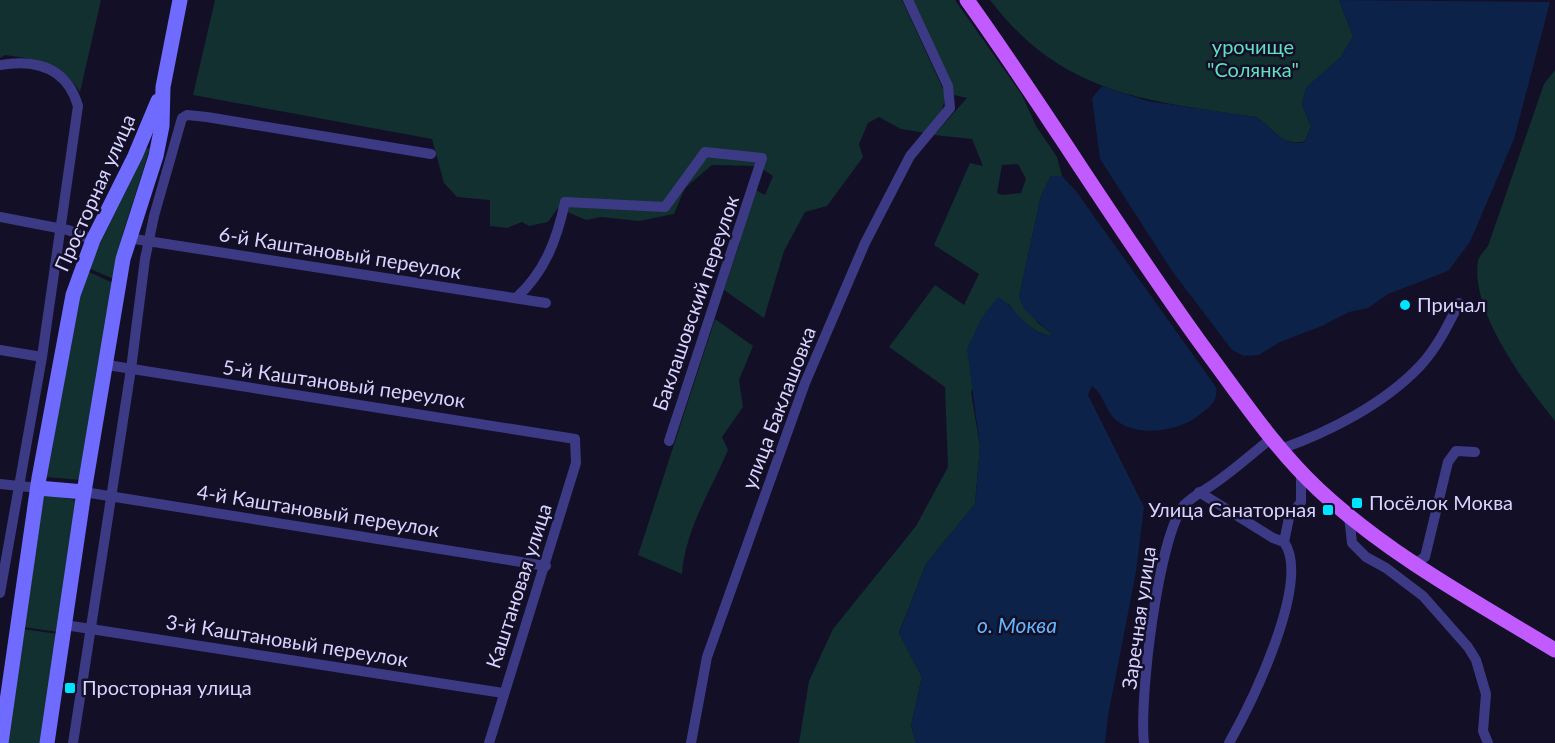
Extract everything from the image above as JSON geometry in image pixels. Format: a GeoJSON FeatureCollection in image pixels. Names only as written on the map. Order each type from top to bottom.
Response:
{"type":"FeatureCollection","features":[{"type":"Feature","properties":{"kind":"main road","name":"Просторная улица"},"geometry":{"type":"LineString","coordinates":[[47,743],[84,492],[128,238],[149,180],[158,144],[163,87],[180,0]]}},
{"type":"Feature","properties":{"kind":"main road"},"geometry":{"type":"LineString","coordinates":[[968,0],[1150,273],[1276,444],[1349,516],[1414,564],[1555,650]]}},
{"type":"Feature","properties":{"kind":"main road","name":"Просторная улица"},"geometry":{"type":"LineString","coordinates":[[1,743],[38,488],[73,295],[93,240],[142,140],[163,87]]}},
{"type":"Feature","properties":{"kind":"main road"},"geometry":{"type":"LineString","coordinates":[[142,140],[152,135],[158,144]]}},
{"type":"Feature","properties":{"kind":"main road"},"geometry":{"type":"LineString","coordinates":[[38,488],[84,492]]}},
{"type":"Feature","properties":{"kind":"street","name":"улица Баклашовка"},"geometry":{"type":"LineString","coordinates":[[691,743],[707,657],[805,383],[865,243],[910,156],[950,108],[948,86],[908,0]]}},
{"type":"Feature","properties":{"kind":"street"},"geometry":{"type":"LineString","coordinates":[[0,65],[22,63],[47,68],[60,74],[73,89],[78,106],[58,228],[42,357],[0,593]]}},
{"type":"Feature","properties":{"kind":"street"},"geometry":{"type":"LineString","coordinates":[[73,743],[149,241],[182,118],[187,116],[431,154]]}},
{"type":"Feature","properties":{"kind":"street","name":"Баклашовский переулок"},"geometry":{"type":"LineString","coordinates":[[516,298],[531,285],[544,263],[558,234],[565,202],[665,207],[705,152],[762,158],[758,177],[669,441]]}},
{"type":"Feature","properties":{"kind":"street"},"geometry":{"type":"LineString","coordinates":[[0,217],[58,228],[93,240]]}},
{"type":"Feature","properties":{"kind":"street","name":"6-й Каштановый переулок"},"geometry":{"type":"LineString","coordinates":[[128,238],[546,303]]}},
{"type":"Feature","properties":{"kind":"street","name":"Заречная улица"},"geometry":{"type":"LineString","coordinates":[[1144,743],[1148,655],[1171,528],[1184,506],[1199,492],[1276,444],[1342,421],[1391,391],[1420,366],[1438,342],[1459,303]]}},
{"type":"Feature","properties":{"kind":"street"},"geometry":{"type":"LineString","coordinates":[[0,350],[42,357]]}},
{"type":"Feature","properties":{"kind":"street","name":"5-й Каштановый переулок"},"geometry":{"type":"LineString","coordinates":[[107,365],[575,439]]}},
{"type":"Feature","properties":{"kind":"street","name":"Каштановая улица"},"geometry":{"type":"LineString","coordinates":[[489,743],[503,693],[546,566],[576,463],[575,439]]}},
{"type":"Feature","properties":{"kind":"street"},"geometry":{"type":"LineString","coordinates":[[1414,564],[1425,557],[1448,462],[1456,451],[1475,452]]}},
{"type":"Feature","properties":{"kind":"street"},"geometry":{"type":"LineString","coordinates":[[1284,542],[1289,518],[1301,502],[1301,471]]}},
{"type":"Feature","properties":{"kind":"street"},"geometry":{"type":"LineString","coordinates":[[0,484],[38,488]]}},
{"type":"Feature","properties":{"kind":"street","name":"4-й Каштановый переулок"},"geometry":{"type":"LineString","coordinates":[[84,492],[546,566]]}},
{"type":"Feature","properties":{"kind":"street"},"geometry":{"type":"LineString","coordinates":[[1199,492],[1273,538],[1284,542],[1291,552],[1293,571],[1288,602],[1249,710],[1229,743]]}},
{"type":"Feature","properties":{"kind":"street"},"geometry":{"type":"LineString","coordinates":[[1349,516],[1352,543],[1366,557],[1423,596],[1476,660],[1486,694],[1483,731],[1488,743]]}},
{"type":"Feature","properties":{"kind":"street","name":"3-й Каштановый переулок"},"geometry":{"type":"LineString","coordinates":[[65,625],[503,693]]}},
{"type":"Feature","properties":{"kind":"green space"},"geometry":{"type":"Polygon","coordinates":[[[0,0],[101,0],[80,92],[64,73],[48,63],[5,55],[0,58],[0,0]]]}},
{"type":"Feature","properties":{"kind":"green space"},"geometry":{"type":"Polygon","coordinates":[[[215,0],[902,0],[944,91],[944,104],[937,119],[926,133],[901,129],[879,117],[868,123],[859,144],[863,157],[827,206],[805,212],[784,251],[764,318],[724,290],[740,242],[739,235],[756,190],[765,195],[773,176],[758,166],[712,165],[685,188],[674,214],[639,221],[601,217],[586,220],[558,208],[548,222],[529,226],[522,222],[507,228],[490,226],[490,200],[457,197],[444,183],[432,139],[193,95],[215,0]]]}},
{"type":"Feature","properties":{"kind":"green space"},"geometry":{"type":"Polygon","coordinates":[[[911,0],[955,0],[1022,95],[1036,126],[1057,157],[1062,176],[1051,176],[1041,196],[1019,297],[1038,323],[1052,334],[1049,336],[1042,334],[1031,327],[1008,303],[971,392],[980,447],[975,504],[926,564],[899,633],[922,677],[911,726],[916,743],[799,743],[809,681],[833,629],[916,526],[948,467],[945,387],[889,347],[935,285],[964,305],[979,274],[934,245],[970,163],[983,166],[972,139],[934,135],[967,98],[954,95],[911,0]],[[1018,164],[1002,165],[997,193],[1002,195],[1021,193],[1026,179],[1018,164]]]}},
{"type":"Feature","properties":{"kind":"green space","name":"урочище \"Солянка\""},"geometry":{"type":"Polygon","coordinates":[[[990,0],[1339,0],[1353,36],[1341,57],[1306,88],[1302,105],[1311,126],[1305,141],[1290,142],[1256,117],[1143,98],[1077,75],[1047,56],[1018,32],[990,0]]]}},
{"type":"Feature","properties":{"kind":"green space"},"geometry":{"type":"Polygon","coordinates":[[[1555,70],[1555,421],[1515,367],[1491,324],[1482,302],[1478,281],[1478,261],[1488,246],[1544,84],[1555,70]]]}},
{"type":"Feature","properties":{"kind":"green space"},"geometry":{"type":"Polygon","coordinates":[[[150,148],[123,233],[114,279],[88,268],[146,149],[150,148]]]}},
{"type":"Feature","properties":{"kind":"green space"},"geometry":{"type":"Polygon","coordinates":[[[87,271],[113,283],[81,480],[46,477],[79,298],[87,271]]]}},
{"type":"Feature","properties":{"kind":"green space"},"geometry":{"type":"Polygon","coordinates":[[[715,319],[753,346],[739,380],[743,407],[722,437],[728,450],[693,526],[682,574],[638,555],[715,319]]]}},
{"type":"Feature","properties":{"kind":"green space"},"geometry":{"type":"Polygon","coordinates":[[[44,495],[76,500],[58,632],[23,627],[44,495]]]}},
{"type":"Feature","properties":{"kind":"green space"},"geometry":{"type":"Polygon","coordinates":[[[23,629],[58,634],[42,743],[7,743],[23,629]]]}},
{"type":"Feature","properties":{"kind":"water"},"geometry":{"type":"Polygon","coordinates":[[[1339,0],[1550,2],[1514,139],[1470,242],[1448,271],[1388,294],[1368,308],[1349,312],[1322,326],[1280,342],[1259,355],[1244,356],[1232,350],[1172,271],[1100,159],[1092,98],[1102,86],[1147,101],[1256,117],[1284,140],[1305,142],[1311,126],[1302,105],[1306,88],[1341,57],[1353,36],[1339,0]]]}},
{"type":"Feature","properties":{"kind":"water","name":"о. Моква"},"geometry":{"type":"Polygon","coordinates":[[[1051,176],[1062,176],[1076,191],[1216,387],[1216,397],[1209,407],[1189,422],[1154,431],[1130,428],[1120,423],[1112,416],[1099,393],[1092,386],[1088,395],[1144,507],[1136,572],[1108,716],[1105,743],[916,743],[911,726],[922,677],[899,634],[926,564],[975,504],[980,447],[967,349],[982,317],[998,297],[1032,328],[1049,336],[1051,334],[1024,309],[1019,297],[1041,196],[1051,176]]]}},
{"type":"Feature","properties":{"kind":"place","name":"Причал"},"geometry":{"type":"Point","coordinates":[1405,305]}},
{"type":"Feature","properties":{"kind":"place","name":"Посёлок Моква"},"geometry":{"type":"Point","coordinates":[1357,503]}},
{"type":"Feature","properties":{"kind":"place","name":"Улица Санаторная"},"geometry":{"type":"Point","coordinates":[1328,510]}},
{"type":"Feature","properties":{"kind":"place","name":"Просторная улица"},"geometry":{"type":"Point","coordinates":[70,688]}}]}
